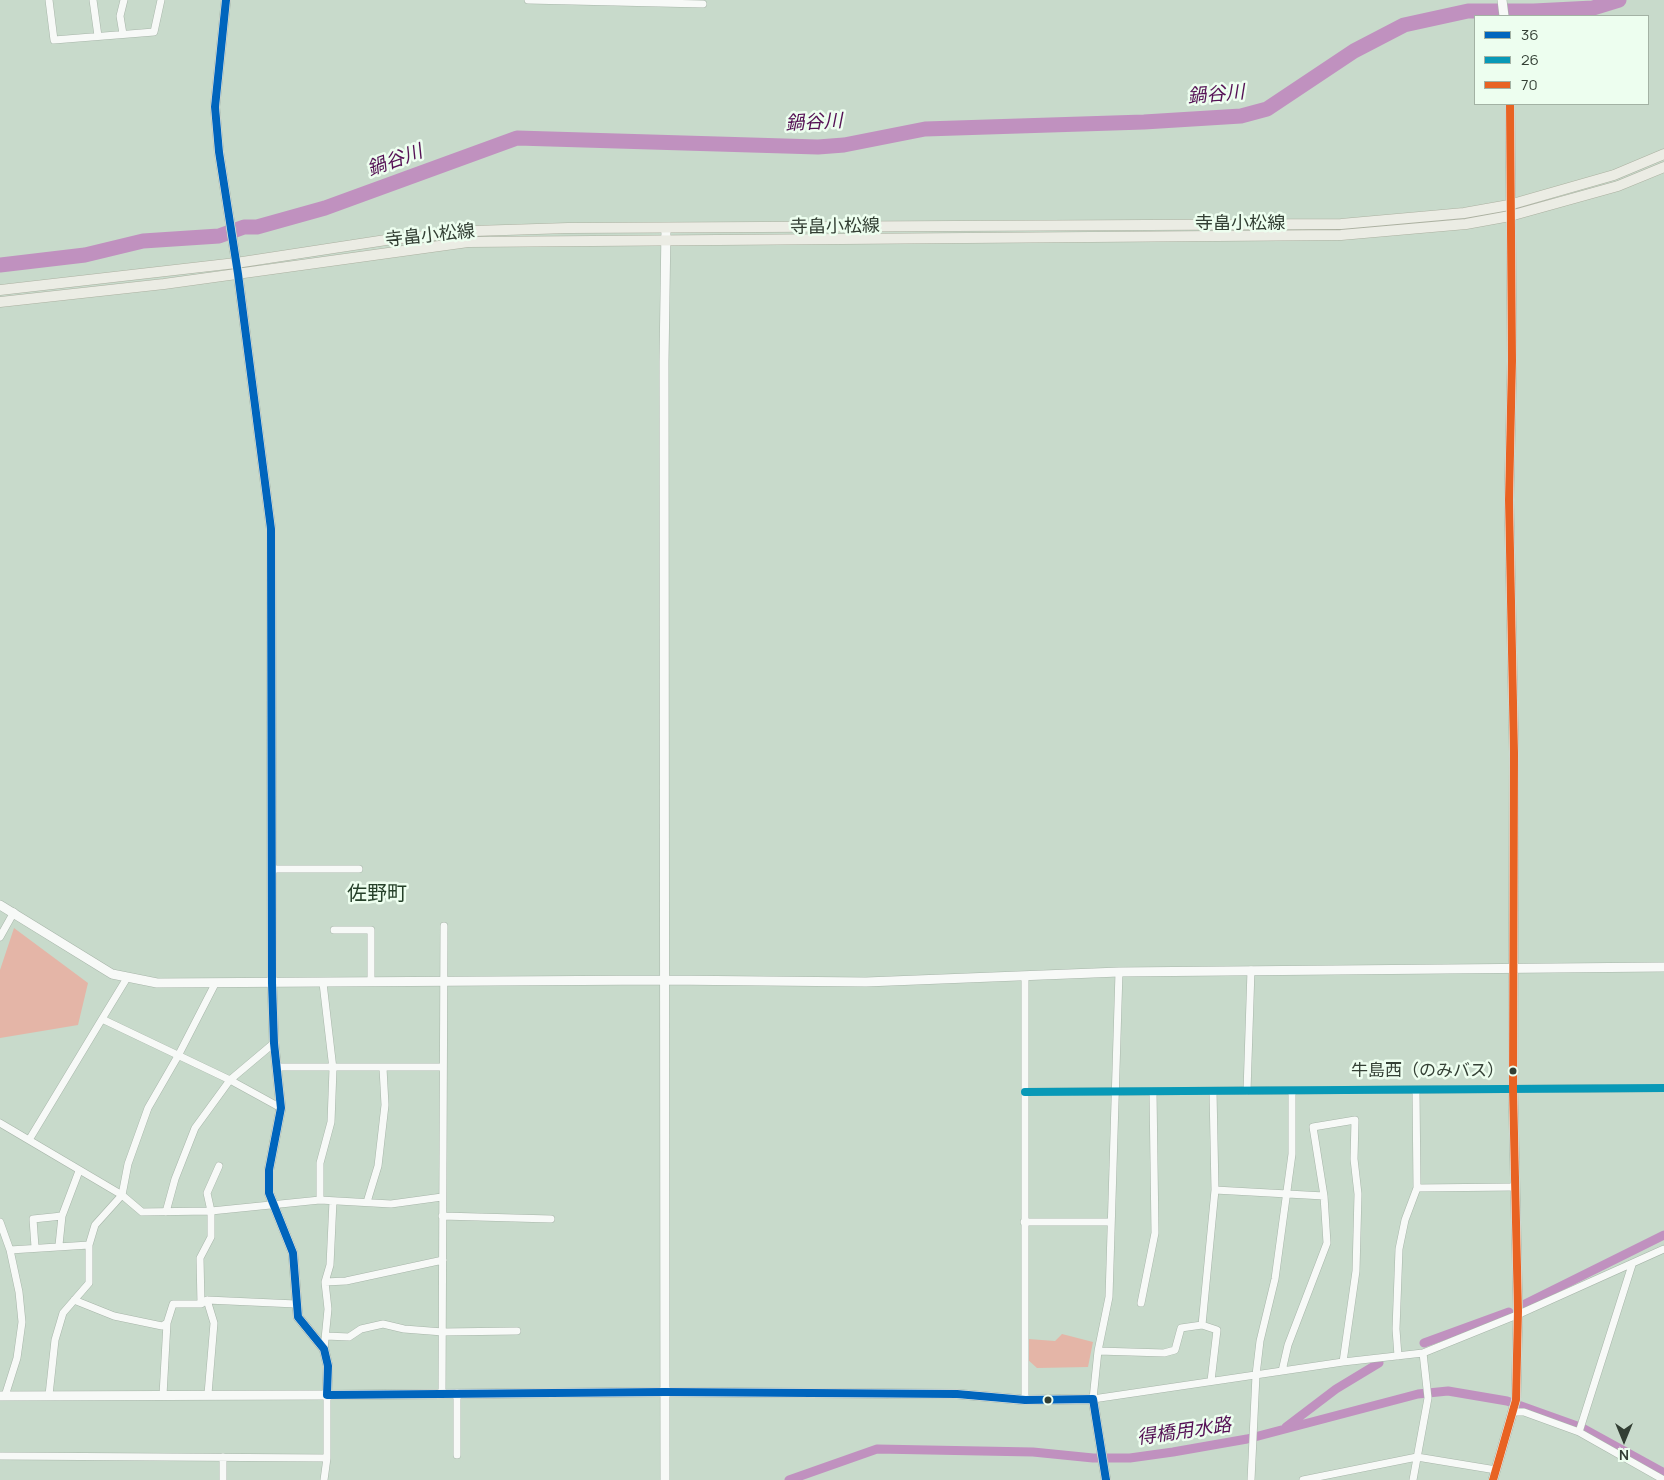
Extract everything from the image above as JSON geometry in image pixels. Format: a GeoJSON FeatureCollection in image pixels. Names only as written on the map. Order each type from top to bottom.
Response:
{"type":"FeatureCollection","features":[{"type":"Feature","properties":{"kind":"main road"},"geometry":{"type":"LineString","coordinates":[[226,0],[215,107],[218,152],[238,274],[270,529],[273,869],[272,983],[274,1043],[281,1108],[269,1170],[269,1193],[293,1253],[298,1317],[324,1348],[328,1366],[327,1395],[665,1392],[957,1394],[1025,1400],[1093,1399],[1106,1480]]}},
{"type":"Feature","properties":{"kind":"main road","name":"寺畠小松線"},"geometry":{"type":"LineString","coordinates":[[0,290],[236,263],[386,240],[444,234],[568,228],[1341,224],[1464,213],[1509,205],[1614,175],[1664,154]]}},
{"type":"Feature","properties":{"kind":"main road","name":"寺畠小松線"},"geometry":{"type":"LineString","coordinates":[[0,302],[238,274],[468,242],[1341,235],[1466,224],[1510,216],[1618,186],[1664,166]]}},
{"type":"Feature","properties":{"kind":"street"},"geometry":{"type":"LineString","coordinates":[[48,0],[54,40],[154,32],[161,0]]}},
{"type":"Feature","properties":{"kind":"street"},"geometry":{"type":"LineString","coordinates":[[92,0],[98,36]]}},
{"type":"Feature","properties":{"kind":"street"},"geometry":{"type":"LineString","coordinates":[[123,34],[120,16],[124,0]]}},
{"type":"Feature","properties":{"kind":"street"},"geometry":{"type":"LineString","coordinates":[[528,0],[703,4]]}},
{"type":"Feature","properties":{"kind":"street"},"geometry":{"type":"LineString","coordinates":[[1502,0],[1504,15]]}},
{"type":"Feature","properties":{"kind":"street"},"geometry":{"type":"LineString","coordinates":[[1493,1480],[1514,1407],[1518,1309],[1514,1187],[1514,753],[1509,500],[1512,375],[1509,205],[1510,105]]}},
{"type":"Feature","properties":{"kind":"street"},"geometry":{"type":"LineString","coordinates":[[665,1480],[664,361],[666,228]]}},
{"type":"Feature","properties":{"kind":"street"},"geometry":{"type":"LineString","coordinates":[[273,869],[359,869]]}},
{"type":"Feature","properties":{"kind":"street"},"geometry":{"type":"LineString","coordinates":[[0,905],[100,967],[127,978],[157,983],[665,980],[866,982],[1119,972],[1664,967]]}},
{"type":"Feature","properties":{"kind":"street"},"geometry":{"type":"LineString","coordinates":[[0,937],[14,912]]}},
{"type":"Feature","properties":{"kind":"street"},"geometry":{"type":"LineString","coordinates":[[442,1394],[444,926]]}},
{"type":"Feature","properties":{"kind":"street"},"geometry":{"type":"LineString","coordinates":[[334,930],[371,930],[371,982]]}},
{"type":"Feature","properties":{"kind":"street"},"geometry":{"type":"LineString","coordinates":[[1247,1091],[1251,970]]}},
{"type":"Feature","properties":{"kind":"street"},"geometry":{"type":"LineString","coordinates":[[1119,972],[1109,1297],[1098,1351],[1093,1399],[1343,1362],[1423,1353],[1518,1309],[1632,1265],[1664,1249]]}},
{"type":"Feature","properties":{"kind":"street"},"geometry":{"type":"LineString","coordinates":[[1025,976],[1025,1400]]}},
{"type":"Feature","properties":{"kind":"street"},"geometry":{"type":"LineString","coordinates":[[29,1140],[127,978]]}},
{"type":"Feature","properties":{"kind":"street"},"geometry":{"type":"LineString","coordinates":[[320,1200],[320,1163],[331,1122],[333,1069],[323,983]]}},
{"type":"Feature","properties":{"kind":"street"},"geometry":{"type":"LineString","coordinates":[[49,1395],[59,1324],[63,1313],[89,1283],[89,1245],[95,1225],[122,1195],[128,1164],[148,1108],[178,1056],[215,984]]}},
{"type":"Feature","properties":{"kind":"street"},"geometry":{"type":"LineString","coordinates":[[102,1019],[230,1080],[281,1108]]}},
{"type":"Feature","properties":{"kind":"street"},"geometry":{"type":"LineString","coordinates":[[166,1212],[175,1179],[196,1128],[230,1080],[274,1043]]}},
{"type":"Feature","properties":{"kind":"street"},"geometry":{"type":"LineString","coordinates":[[278,1067],[333,1069],[442,1067]]}},
{"type":"Feature","properties":{"kind":"street"},"geometry":{"type":"LineString","coordinates":[[367,1202],[378,1166],[385,1105],[383,1068]]}},
{"type":"Feature","properties":{"kind":"street"},"geometry":{"type":"LineString","coordinates":[[1024,1092],[1116,1093],[1664,1088]]}},
{"type":"Feature","properties":{"kind":"street"},"geometry":{"type":"LineString","coordinates":[[1398,1356],[1396,1329],[1399,1249],[1405,1220],[1417,1188],[1416,1090]]}},
{"type":"Feature","properties":{"kind":"street"},"geometry":{"type":"LineString","coordinates":[[1202,1325],[1215,1190],[1213,1091]]}},
{"type":"Feature","properties":{"kind":"street"},"geometry":{"type":"LineString","coordinates":[[1251,1480],[1256,1375],[1260,1341],[1275,1279],[1292,1154],[1292,1091]]}},
{"type":"Feature","properties":{"kind":"street"},"geometry":{"type":"LineString","coordinates":[[1141,1303],[1155,1233],[1153,1092]]}},
{"type":"Feature","properties":{"kind":"street"},"geometry":{"type":"LineString","coordinates":[[1282,1371],[1288,1345],[1327,1243],[1324,1196],[1314,1127],[1355,1120],[1354,1159],[1358,1194],[1356,1271],[1343,1362]]}},
{"type":"Feature","properties":{"kind":"street"},"geometry":{"type":"LineString","coordinates":[[0,1123],[122,1195],[142,1212],[212,1211],[320,1200],[391,1204],[442,1196]]}},
{"type":"Feature","properties":{"kind":"street"},"geometry":{"type":"LineString","coordinates":[[208,1394],[214,1323],[204,1302],[200,1258],[211,1237],[212,1211],[206,1193],[219,1166]]}},
{"type":"Feature","properties":{"kind":"street"},"geometry":{"type":"LineString","coordinates":[[59,1245],[62,1216],[79,1171]]}},
{"type":"Feature","properties":{"kind":"street"},"geometry":{"type":"LineString","coordinates":[[1417,1188],[1514,1187]]}},
{"type":"Feature","properties":{"kind":"street"},"geometry":{"type":"LineString","coordinates":[[1215,1190],[1324,1196]]}},
{"type":"Feature","properties":{"kind":"street"},"geometry":{"type":"LineString","coordinates":[[324,1348],[328,1309],[325,1282],[330,1264],[334,1201]]}},
{"type":"Feature","properties":{"kind":"street"},"geometry":{"type":"LineString","coordinates":[[35,1247],[34,1218],[62,1216]]}},
{"type":"Feature","properties":{"kind":"street"},"geometry":{"type":"LineString","coordinates":[[442,1216],[551,1219]]}},
{"type":"Feature","properties":{"kind":"street"},"geometry":{"type":"LineString","coordinates":[[0,1222],[10,1250],[19,1292],[22,1322],[17,1358],[2,1398],[49,1395],[327,1395],[327,1458],[324,1480]]}},
{"type":"Feature","properties":{"kind":"street"},"geometry":{"type":"LineString","coordinates":[[1024,1222],[1112,1222]]}},
{"type":"Feature","properties":{"kind":"street"},"geometry":{"type":"LineString","coordinates":[[10,1250],[59,1245],[89,1245]]}},
{"type":"Feature","properties":{"kind":"street"},"geometry":{"type":"LineString","coordinates":[[325,1282],[346,1281],[443,1260]]}},
{"type":"Feature","properties":{"kind":"street"},"geometry":{"type":"LineString","coordinates":[[1579,1432],[1632,1265]]}},
{"type":"Feature","properties":{"kind":"street"},"geometry":{"type":"LineString","coordinates":[[74,1300],[114,1316],[162,1326],[167,1323]]}},
{"type":"Feature","properties":{"kind":"street"},"geometry":{"type":"LineString","coordinates":[[163,1395],[167,1323],[173,1304],[204,1302],[296,1304]]}},
{"type":"Feature","properties":{"kind":"street"},"geometry":{"type":"LineString","coordinates":[[326,1336],[349,1336],[361,1330],[383,1324],[404,1329],[443,1332],[516,1331]]}},
{"type":"Feature","properties":{"kind":"street"},"geometry":{"type":"LineString","coordinates":[[1098,1351],[1164,1353],[1175,1350],[1181,1328],[1202,1325],[1217,1330],[1212,1381]]}},
{"type":"Feature","properties":{"kind":"street"},"geometry":{"type":"LineString","coordinates":[[1413,1480],[1428,1398],[1423,1353]]}},
{"type":"Feature","properties":{"kind":"street"},"geometry":{"type":"LineString","coordinates":[[457,1393],[457,1454]]}},
{"type":"Feature","properties":{"kind":"street"},"geometry":{"type":"LineString","coordinates":[[1514,1407],[1579,1432],[1664,1480]]}},
{"type":"Feature","properties":{"kind":"street"},"geometry":{"type":"LineString","coordinates":[[0,1456],[327,1458]]}},
{"type":"Feature","properties":{"kind":"street"},"geometry":{"type":"LineString","coordinates":[[223,1456],[223,1480]]}},
{"type":"Feature","properties":{"kind":"street"},"geometry":{"type":"LineString","coordinates":[[1303,1480],[1417,1457],[1496,1470]]}},
{"type":"Feature","properties":{"kind":"shaded area"},"geometry":{"type":"Polygon","coordinates":[[[14,928],[88,983],[78,1025],[0,1038],[0,970],[14,928]]]}},
{"type":"Feature","properties":{"kind":"shaded area"},"geometry":{"type":"Polygon","coordinates":[[[1062,1334],[1093,1342],[1088,1367],[1037,1368],[1027,1359],[1028,1339],[1055,1341],[1062,1334]]]}},
{"type":"Feature","properties":{"kind":"waterway","name":"鍋谷川"},"geometry":{"type":"LineString","coordinates":[[0,265],[85,255],[143,241],[219,236],[244,227],[257,227],[325,208],[517,138],[818,147],[844,145],[925,129],[1144,122],[1241,116],[1267,109],[1354,51],[1404,25],[1468,11],[1534,11],[1593,8],[1619,0]]}},
{"type":"Feature","properties":{"kind":"waterway"},"geometry":{"type":"LineString","coordinates":[[1523,1305],[1664,1235]]}},
{"type":"Feature","properties":{"kind":"waterway"},"geometry":{"type":"LineString","coordinates":[[1424,1343],[1509,1312]]}},
{"type":"Feature","properties":{"kind":"waterway"},"geometry":{"type":"LineString","coordinates":[[1286,1427],[1336,1389],[1379,1363]]}},
{"type":"Feature","properties":{"kind":"waterway","name":"得橋用水路"},"geometry":{"type":"LineString","coordinates":[[789,1480],[877,1449],[1033,1452],[1093,1458],[1130,1458],[1247,1439],[1418,1394],[1448,1391],[1507,1401],[1577,1426]]}},
{"type":"Feature","properties":{"kind":"waterway","name":"得橋用水路"},"geometry":{"type":"LineString","coordinates":[[1584,1429],[1664,1473]]}},
{"type":"Feature","properties":{"kind":"transit line","name":"36"},"geometry":{"type":"LineString","coordinates":[[226,0],[215,107],[219,152],[238,274],[271,529],[272,983],[274,1043],[281,1108],[269,1170],[269,1193],[293,1253],[298,1317],[324,1349],[328,1366],[327,1395],[665,1392],[957,1394],[1025,1400],[1093,1399],[1106,1480]]}},
{"type":"Feature","properties":{"kind":"transit line","name":"70"},"geometry":{"type":"LineString","coordinates":[[1493,1480],[1516,1400],[1518,1311],[1513,1089],[1514,753],[1509,500],[1512,361],[1510,105]]}},
{"type":"Feature","properties":{"kind":"transit line","name":"26"},"geometry":{"type":"LineString","coordinates":[[1025,1092],[1664,1088]]}},
{"type":"Feature","properties":{"kind":"place","name":"牛島西（のみバス）"},"geometry":{"type":"Point","coordinates":[1513,1071]}},
{"type":"Feature","properties":{"kind":"district","name":"佐野町"},"geometry":{"type":"Point","coordinates":[377,894]}}]}
